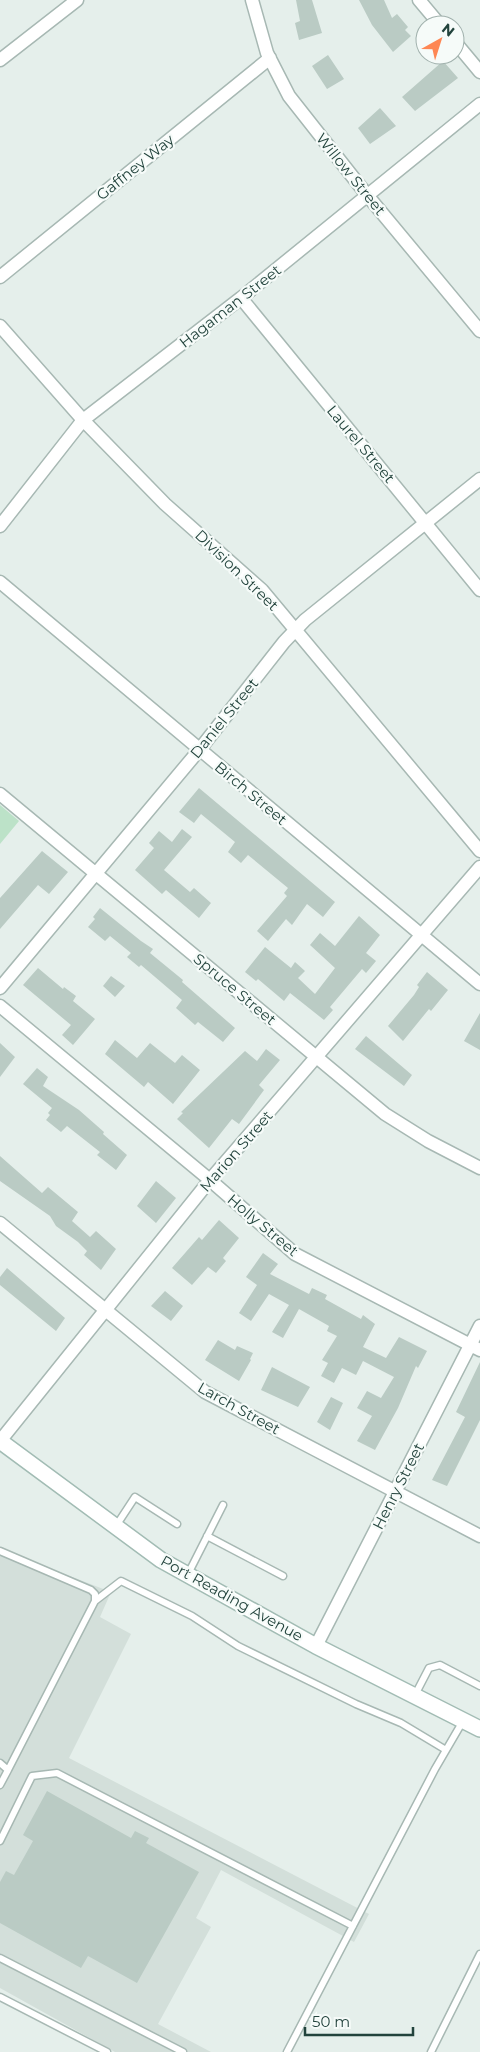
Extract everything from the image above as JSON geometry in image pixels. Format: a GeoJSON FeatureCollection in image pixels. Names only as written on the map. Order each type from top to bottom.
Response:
{"type":"FeatureCollection","features":[{"type":"Feature","properties":{"kind":"street"},"geometry":{"type":"LineString","coordinates":[[0,60],[77,0]]}},
{"type":"Feature","properties":{"kind":"street","name":"Willow Street"},"geometry":{"type":"LineString","coordinates":[[252,0],[270,58],[289,96],[367,195],[480,331]]}},
{"type":"Feature","properties":{"kind":"street"},"geometry":{"type":"LineString","coordinates":[[419,0],[432,15]]}},
{"type":"Feature","properties":{"kind":"street"},"geometry":{"type":"LineString","coordinates":[[465,54],[480,72]]}},
{"type":"Feature","properties":{"kind":"street","name":"Gaffney Way"},"geometry":{"type":"LineString","coordinates":[[0,277],[270,58]]}},
{"type":"Feature","properties":{"kind":"street","name":"Hagaman Street"},"geometry":{"type":"LineString","coordinates":[[0,526],[83,420],[241,298],[480,104]]}},
{"type":"Feature","properties":{"kind":"street","name":"Laurel Street"},"geometry":{"type":"LineString","coordinates":[[241,298],[480,590]]}},
{"type":"Feature","properties":{"kind":"street","name":"Division Street"},"geometry":{"type":"LineString","coordinates":[[0,326],[83,420],[165,504],[262,590],[480,851]]}},
{"type":"Feature","properties":{"kind":"street","name":"Daniel Street"},"geometry":{"type":"LineString","coordinates":[[0,988],[200,749],[284,642],[305,620],[480,479]]}},
{"type":"Feature","properties":{"kind":"street","name":"Birch Street"},"geometry":{"type":"LineString","coordinates":[[0,582],[480,984]]}},
{"type":"Feature","properties":{"kind":"street","name":"Spruce Street"},"geometry":{"type":"LineString","coordinates":[[0,794],[385,1114],[428,1141],[480,1168]]}},
{"type":"Feature","properties":{"kind":"street","name":"Marion Street"},"geometry":{"type":"LineString","coordinates":[[0,1441],[210,1180],[480,867]]}},
{"type":"Feature","properties":{"kind":"street","name":"Holly Street"},"geometry":{"type":"LineString","coordinates":[[0,1006],[210,1180],[295,1254],[475,1348]]}},
{"type":"Feature","properties":{"kind":"street","name":"Larch Street"},"geometry":{"type":"LineString","coordinates":[[0,1223],[204,1392],[480,1536]]}},
{"type":"Feature","properties":{"kind":"street","name":"Henry Street"},"geometry":{"type":"LineString","coordinates":[[316,1646],[395,1492],[475,1348],[480,1326]]}},
{"type":"Feature","properties":{"kind":"street","name":"Port Reading Avenue"},"geometry":{"type":"LineString","coordinates":[[0,1441],[161,1560],[316,1646],[480,1729]]}},
{"type":"Feature","properties":{"kind":"lane"},"geometry":{"type":"LineString","coordinates":[[116,1526],[135,1497],[177,1524]]}},
{"type":"Feature","properties":{"kind":"lane"},"geometry":{"type":"LineString","coordinates":[[188,1574],[222,1505]]}},
{"type":"Feature","properties":{"kind":"lane"},"geometry":{"type":"LineString","coordinates":[[207,1536],[283,1576]]}},
{"type":"Feature","properties":{"kind":"lane"},"geometry":{"type":"LineString","coordinates":[[0,1551],[90,1590],[95,1594],[95,1601]]}},
{"type":"Feature","properties":{"kind":"lane"},"geometry":{"type":"LineString","coordinates":[[0,1785],[95,1601],[121,1581],[192,1616],[238,1646],[356,1704],[401,1723],[446,1750]]}},
{"type":"Feature","properties":{"kind":"lane"},"geometry":{"type":"LineString","coordinates":[[414,1695],[429,1668],[440,1665],[480,1686]]}},
{"type":"Feature","properties":{"kind":"lane"},"geometry":{"type":"LineString","coordinates":[[287,2052],[446,1750],[464,1720]]}},
{"type":"Feature","properties":{"kind":"lane"},"geometry":{"type":"LineString","coordinates":[[0,1763],[8,1770]]}},
{"type":"Feature","properties":{"kind":"lane"},"geometry":{"type":"LineString","coordinates":[[0,1841],[32,1776],[57,1773],[353,1926]]}},
{"type":"Feature","properties":{"kind":"lane"},"geometry":{"type":"LineString","coordinates":[[431,2052],[480,1954]]}},
{"type":"Feature","properties":{"kind":"lane"},"geometry":{"type":"LineString","coordinates":[[0,1958],[183,2052]]}},
{"type":"Feature","properties":{"kind":"lane"},"geometry":{"type":"LineString","coordinates":[[0,1997],[107,2052]]}},
{"type":"Feature","properties":{"kind":"shaded area"},"geometry":{"type":"Polygon","coordinates":[[[0,1549],[111,1592],[100,1617],[131,1634],[69,1758],[369,1914],[354,1942],[221,1870],[196,1918],[211,1927],[158,2024],[211,2052],[115,2052],[0,1988],[0,1549]]]}},
{"type":"Feature","properties":{"kind":"green space"},"geometry":{"type":"Polygon","coordinates":[[[0,805],[19,821],[0,844],[0,805]]]}},
{"type":"Feature","properties":{"kind":"building"},"geometry":{"type":"Polygon","coordinates":[[[296,0],[312,0],[322,33],[299,40],[295,23],[300,21],[296,0]]]}},
{"type":"Feature","properties":{"kind":"building"},"geometry":{"type":"Polygon","coordinates":[[[359,0],[384,0],[392,18],[397,14],[408,27],[405,30],[411,36],[393,52],[372,25],[359,0]]]}},
{"type":"Feature","properties":{"kind":"building"},"geometry":{"type":"Polygon","coordinates":[[[328,55],[344,79],[327,89],[312,66],[328,55]]]}},
{"type":"Feature","properties":{"kind":"building"},"geometry":{"type":"Polygon","coordinates":[[[438,65],[447,65],[458,78],[415,111],[402,97],[438,65]]]}},
{"type":"Feature","properties":{"kind":"building"},"geometry":{"type":"Polygon","coordinates":[[[380,108],[396,126],[370,144],[358,128],[380,108]]]}},
{"type":"Feature","properties":{"kind":"building"},"geometry":{"type":"Polygon","coordinates":[[[199,788],[335,902],[323,917],[307,904],[292,925],[286,919],[268,941],[257,931],[287,896],[284,893],[288,888],[248,855],[241,863],[228,852],[235,842],[201,814],[194,823],[179,812],[199,788]]]}},
{"type":"Feature","properties":{"kind":"building"},"geometry":{"type":"Polygon","coordinates":[[[182,829],[192,837],[164,870],[190,892],[194,888],[211,903],[199,918],[166,890],[162,894],[135,870],[154,848],[149,843],[159,831],[172,842],[182,829]]]}},
{"type":"Feature","properties":{"kind":"building"},"geometry":{"type":"Polygon","coordinates":[[[42,851],[68,872],[49,894],[38,885],[0,929],[0,898],[42,851]]]}},
{"type":"Feature","properties":{"kind":"building"},"geometry":{"type":"Polygon","coordinates":[[[100,908],[153,949],[150,953],[183,980],[182,982],[235,1028],[223,1042],[198,1022],[195,1025],[176,1008],[182,1000],[141,965],[139,967],[127,957],[131,953],[110,936],[105,941],[88,927],[95,919],[93,917],[100,908]]]}},
{"type":"Feature","properties":{"kind":"building"},"geometry":{"type":"Polygon","coordinates":[[[359,916],[380,935],[366,953],[376,961],[366,973],[362,969],[330,1007],[333,1010],[324,1020],[290,993],[284,1001],[258,979],[256,981],[245,972],[265,947],[291,968],[295,962],[305,971],[298,978],[315,994],[335,968],[310,945],[320,933],[335,946],[359,916]]]}},
{"type":"Feature","properties":{"kind":"building"},"geometry":{"type":"Polygon","coordinates":[[[38,968],[63,989],[64,987],[76,996],[73,1001],[95,1019],[73,1045],[62,1035],[71,1025],[23,985],[38,968]]]}},
{"type":"Feature","properties":{"kind":"building"},"geometry":{"type":"Polygon","coordinates":[[[427,972],[448,990],[431,1011],[429,1009],[403,1041],[388,1026],[414,995],[419,987],[417,985],[427,972]]]}},
{"type":"Feature","properties":{"kind":"building"},"geometry":{"type":"Polygon","coordinates":[[[111,976],[125,986],[115,997],[103,986],[111,976]]]}},
{"type":"Feature","properties":{"kind":"building"},"geometry":{"type":"Polygon","coordinates":[[[480,1013],[480,1050],[464,1041],[480,1013]]]}},
{"type":"Feature","properties":{"kind":"building"},"geometry":{"type":"Polygon","coordinates":[[[366,1036],[412,1075],[404,1086],[355,1049],[366,1036]]]}},
{"type":"Feature","properties":{"kind":"building"},"geometry":{"type":"Polygon","coordinates":[[[115,1040],[137,1058],[150,1043],[175,1063],[182,1055],[200,1070],[173,1104],[148,1082],[144,1087],[105,1054],[115,1040]]]}},
{"type":"Feature","properties":{"kind":"building"},"geometry":{"type":"Polygon","coordinates":[[[0,1043],[15,1057],[0,1077],[0,1043]]]}},
{"type":"Feature","properties":{"kind":"building"},"geometry":{"type":"Polygon","coordinates":[[[266,1049],[280,1060],[259,1085],[264,1090],[239,1124],[232,1119],[209,1148],[177,1119],[183,1113],[181,1112],[245,1051],[257,1061],[266,1049]]]}},
{"type":"Feature","properties":{"kind":"building"},"geometry":{"type":"Polygon","coordinates":[[[37,1068],[48,1077],[43,1086],[79,1110],[127,1155],[116,1170],[97,1155],[100,1152],[67,1126],[61,1132],[46,1120],[52,1108],[23,1084],[37,1068]]]}},
{"type":"Feature","properties":{"kind":"building"},"geometry":{"type":"Polygon","coordinates":[[[0,1156],[42,1193],[48,1187],[78,1212],[72,1221],[90,1237],[96,1231],[116,1249],[101,1270],[84,1255],[87,1251],[56,1226],[50,1216],[0,1181],[0,1156]]]}},
{"type":"Feature","properties":{"kind":"building"},"geometry":{"type":"Polygon","coordinates":[[[156,1181],[176,1198],[156,1223],[137,1206],[156,1181]]]}},
{"type":"Feature","properties":{"kind":"building"},"geometry":{"type":"Polygon","coordinates":[[[219,1220],[239,1238],[223,1258],[226,1261],[216,1273],[208,1267],[192,1285],[172,1268],[199,1237],[202,1240],[219,1220]]]}},
{"type":"Feature","properties":{"kind":"building"},"geometry":{"type":"Polygon","coordinates":[[[263,1253],[278,1264],[270,1274],[309,1294],[312,1288],[327,1295],[325,1299],[361,1319],[363,1315],[375,1324],[363,1347],[386,1358],[399,1337],[427,1351],[418,1368],[416,1366],[398,1408],[375,1450],[357,1441],[372,1416],[357,1408],[367,1391],[381,1398],[394,1377],[363,1361],[356,1375],[342,1368],[334,1383],[321,1376],[328,1363],[322,1360],[337,1336],[327,1331],[329,1326],[299,1309],[283,1338],[272,1332],[289,1305],[269,1294],[251,1321],[239,1313],[257,1285],[246,1277],[263,1253]]]}},
{"type":"Feature","properties":{"kind":"building"},"geometry":{"type":"Polygon","coordinates":[[[7,1268],[65,1318],[56,1331],[0,1285],[0,1277],[7,1268]]]}},
{"type":"Feature","properties":{"kind":"building"},"geometry":{"type":"Polygon","coordinates":[[[165,1291],[183,1306],[171,1321],[151,1306],[165,1291]]]}},
{"type":"Feature","properties":{"kind":"building"},"geometry":{"type":"Polygon","coordinates":[[[218,1340],[235,1350],[237,1346],[253,1353],[239,1381],[205,1360],[218,1340]]]}},
{"type":"Feature","properties":{"kind":"building"},"geometry":{"type":"Polygon","coordinates":[[[480,1362],[480,1420],[447,1486],[432,1480],[465,1417],[456,1412],[480,1362]]]}},
{"type":"Feature","properties":{"kind":"building"},"geometry":{"type":"Polygon","coordinates":[[[272,1367],[310,1387],[298,1407],[261,1390],[272,1367]]]}},
{"type":"Feature","properties":{"kind":"building"},"geometry":{"type":"Polygon","coordinates":[[[331,1397],[343,1403],[330,1430],[317,1422],[331,1397]]]}},
{"type":"Feature","properties":{"kind":"building"},"geometry":{"type":"Polygon","coordinates":[[[47,1791],[131,1838],[135,1831],[149,1838],[146,1843],[199,1872],[137,1983],[88,1956],[81,1968],[0,1923],[0,1882],[6,1871],[14,1875],[33,1841],[23,1835],[47,1791]]]}}]}
